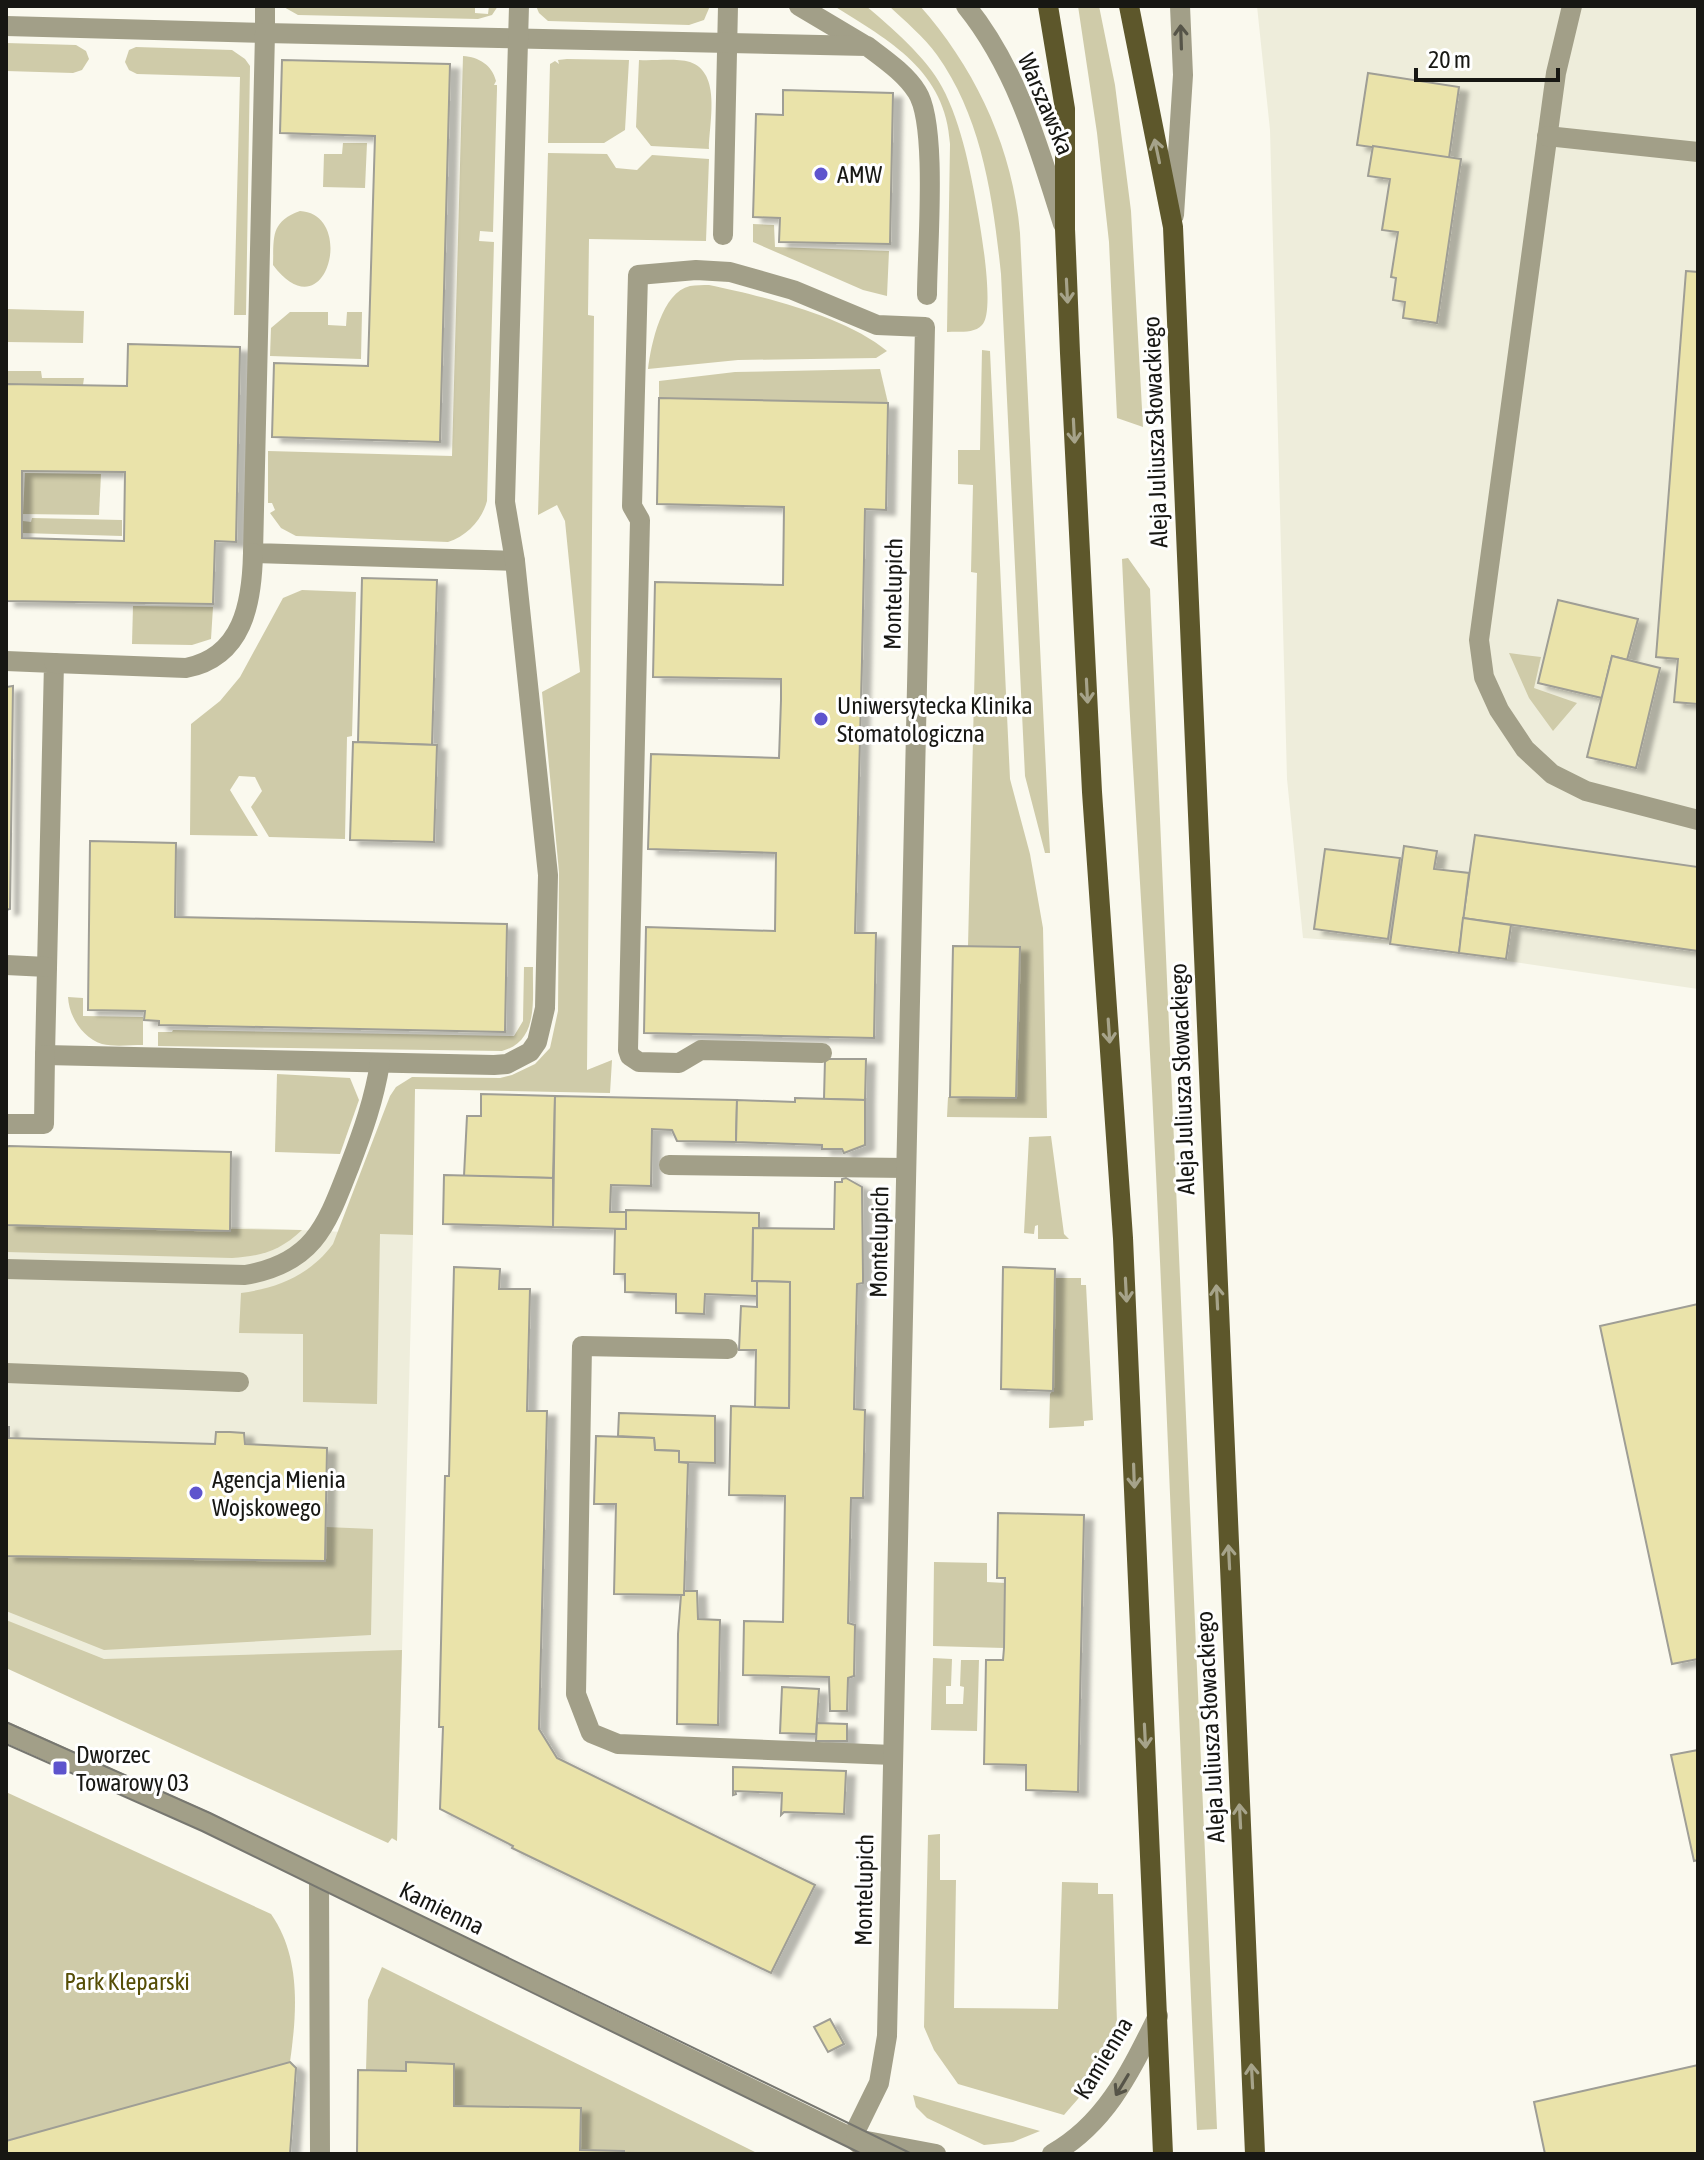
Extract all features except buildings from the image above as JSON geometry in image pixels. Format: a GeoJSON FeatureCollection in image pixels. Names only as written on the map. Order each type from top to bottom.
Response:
{"type":"FeatureCollection","features":[{"type":"Feature","properties":{"kind":"main road"},"geometry":{"type":"LineString","coordinates":[[1048,6],[1065,109],[1065,229],[1092,792],[1123,1238],[1163,2154]]}},
{"type":"Feature","properties":{"kind":"main road","name":"Aleja Juliusza Słowackiego"},"geometry":{"type":"LineString","coordinates":[[1129,6],[1173,227],[1255,2154]]}},
{"type":"Feature","properties":{"kind":"street"},"geometry":{"type":"LineString","coordinates":[[6,661],[186,668],[203,665],[228,646],[250,603],[265,6]]}},
{"type":"Feature","properties":{"kind":"street"},"geometry":{"type":"LineString","coordinates":[[45,1055],[507,1064],[530,1052],[537,1042],[545,1008],[548,875],[515,561],[505,502],[519,6]]}},
{"type":"Feature","properties":{"kind":"street"},"geometry":{"type":"LineString","coordinates":[[723,235],[728,6]]}},
{"type":"Feature","properties":{"kind":"street"},"geometry":{"type":"LineString","coordinates":[[799,6],[867,46],[908,79],[925,108],[928,137],[927,295]]}},
{"type":"Feature","properties":{"kind":"street","name":"Warszawska"},"geometry":{"type":"LineString","coordinates":[[966,6],[988,37],[1014,84],[1033,129],[1065,229]]}},
{"type":"Feature","properties":{"kind":"street"},"geometry":{"type":"LineString","coordinates":[[1173,227],[1183,75],[1180,6]]}},
{"type":"Feature","properties":{"kind":"street"},"geometry":{"type":"LineString","coordinates":[[1572,6],[1556,73],[1479,640],[1484,677],[1499,710],[1525,749],[1552,774],[1586,791],[1698,820]]}},
{"type":"Feature","properties":{"kind":"street"},"geometry":{"type":"LineString","coordinates":[[6,26],[867,46]]}},
{"type":"Feature","properties":{"kind":"street"},"geometry":{"type":"LineString","coordinates":[[1547,136],[1698,152]]}},
{"type":"Feature","properties":{"kind":"street","name":"Montelupich"},"geometry":{"type":"LineString","coordinates":[[822,1053],[701,1050],[679,1063],[639,1062],[630,1056],[628,1050],[640,520],[632,506],[638,275],[696,270],[730,272],[793,290],[877,325],[925,327],[886,2045],[879,2083],[852,2138]]}},
{"type":"Feature","properties":{"kind":"street"},"geometry":{"type":"LineString","coordinates":[[253,553],[515,561]]}},
{"type":"Feature","properties":{"kind":"street"},"geometry":{"type":"LineString","coordinates":[[6,1124],[44,1124],[54,663]]}},
{"type":"Feature","properties":{"kind":"street"},"geometry":{"type":"LineString","coordinates":[[6,965],[47,967]]}},
{"type":"Feature","properties":{"kind":"street"},"geometry":{"type":"LineString","coordinates":[[6,1269],[245,1275],[287,1262],[304,1250],[328,1221],[371,1111],[380,1063]]}},
{"type":"Feature","properties":{"kind":"street"},"geometry":{"type":"LineString","coordinates":[[669,1165],[906,1168]]}},
{"type":"Feature","properties":{"kind":"street"},"geometry":{"type":"LineString","coordinates":[[728,1349],[582,1346],[576,1694],[591,1733],[618,1744],[893,1755]]}},
{"type":"Feature","properties":{"kind":"street"},"geometry":{"type":"LineString","coordinates":[[6,1373],[239,1382]]}},
{"type":"Feature","properties":{"kind":"street","name":"Kamienna"},"geometry":{"type":"LineString","coordinates":[[6,1732],[319,1877],[852,2138],[871,2154]]}},
{"type":"Feature","properties":{"kind":"street"},"geometry":{"type":"LineString","coordinates":[[319,1877],[320,2154]]}},
{"type":"Feature","properties":{"kind":"street","name":"Kamienna"},"geometry":{"type":"LineString","coordinates":[[1052,2154],[1080,2135],[1113,2100],[1158,2016]]}},
{"type":"Feature","properties":{"kind":"street","name":"Kamienna"},"geometry":{"type":"LineString","coordinates":[[852,2138],[936,2154]]}},
{"type":"Feature","properties":{"kind":"shaded area"},"geometry":{"type":"Polygon","coordinates":[[[1257,6],[1698,6],[1698,989],[1390,944],[1303,938],[1287,779],[1270,130],[1257,6]]]}},
{"type":"Feature","properties":{"kind":"shaded area","name":"Agencja Mienia Wojskowego"},"geometry":{"type":"Polygon","coordinates":[[[6,1225],[230,1227],[413,1235],[397,1841],[6,1662],[6,1225]]]}},
{"type":"Feature","properties":{"kind":"green space"},"geometry":{"type":"Polygon","coordinates":[[[282,6],[475,6],[475,13],[488,14],[489,6],[498,6],[492,15],[478,19],[298,15],[282,6]]]}},
{"type":"Feature","properties":{"kind":"green space"},"geometry":{"type":"Polygon","coordinates":[[[536,6],[710,6],[704,20],[689,25],[548,21],[536,6]]]}},
{"type":"Feature","properties":{"kind":"green space"},"geometry":{"type":"Polygon","coordinates":[[[834,6],[866,6],[918,54],[949,102],[968,165],[986,269],[986,314],[982,325],[975,330],[947,332],[950,144],[938,97],[912,61],[834,6]]]}},
{"type":"Feature","properties":{"kind":"green space"},"geometry":{"type":"Polygon","coordinates":[[[889,6],[920,6],[958,56],[1000,141],[1016,202],[1050,853],[1045,853],[1025,776],[1001,274],[989,188],[975,132],[952,79],[932,48],[889,6]]]}},
{"type":"Feature","properties":{"kind":"green space"},"geometry":{"type":"Polygon","coordinates":[[[1078,6],[1099,6],[1115,85],[1131,211],[1143,427],[1117,418],[1109,242],[1078,6]]]}},
{"type":"Feature","properties":{"kind":"green space"},"geometry":{"type":"Polygon","coordinates":[[[6,43],[76,45],[86,51],[89,59],[82,70],[73,73],[6,71],[6,43]]]}},
{"type":"Feature","properties":{"kind":"green space"},"geometry":{"type":"Polygon","coordinates":[[[136,47],[232,50],[250,66],[246,315],[234,315],[240,77],[137,74],[129,70],[125,62],[129,50],[136,47]]]}},
{"type":"Feature","properties":{"kind":"green space"},"geometry":{"type":"Polygon","coordinates":[[[463,56],[484,63],[494,75],[494,85],[497,85],[493,232],[480,231],[479,241],[494,242],[485,508],[467,531],[448,542],[296,536],[281,528],[270,513],[275,510],[272,503],[268,503],[268,451],[452,456],[463,56]]]}},
{"type":"Feature","properties":{"kind":"green space"},"geometry":{"type":"Polygon","coordinates":[[[558,60],[629,60],[625,130],[604,143],[548,143],[550,64],[555,61],[559,64],[558,60]]]}},
{"type":"Feature","properties":{"kind":"green space"},"geometry":{"type":"Polygon","coordinates":[[[639,60],[684,61],[700,68],[706,77],[712,100],[709,149],[651,146],[636,127],[639,60]]]}},
{"type":"Feature","properties":{"kind":"green space"},"geometry":{"type":"Polygon","coordinates":[[[343,143],[367,143],[365,188],[323,187],[324,154],[342,154],[343,143]]]}},
{"type":"Feature","properties":{"kind":"green space"},"geometry":{"type":"Polygon","coordinates":[[[548,153],[607,154],[616,168],[637,170],[652,155],[709,159],[706,241],[589,239],[588,315],[594,316],[587,1070],[612,1060],[610,1093],[415,1089],[413,1235],[380,1234],[377,1404],[303,1402],[303,1334],[239,1333],[241,1293],[268,1288],[304,1272],[333,1244],[396,1087],[412,1077],[500,1078],[512,1075],[535,1064],[550,1048],[558,1011],[559,872],[542,692],[580,672],[565,521],[557,505],[538,515],[548,153]]]}},
{"type":"Feature","properties":{"kind":"green space"},"geometry":{"type":"Polygon","coordinates":[[[300,211],[317,217],[327,231],[330,248],[328,265],[320,279],[308,287],[292,283],[273,265],[274,239],[279,226],[290,215],[300,211]]]}},
{"type":"Feature","properties":{"kind":"green space"},"geometry":{"type":"Polygon","coordinates":[[[753,224],[774,225],[775,247],[889,251],[887,296],[863,290],[753,242],[753,224]]]}},
{"type":"Feature","properties":{"kind":"green space"},"geometry":{"type":"Polygon","coordinates":[[[709,285],[802,309],[849,327],[887,351],[876,358],[738,360],[648,369],[655,333],[672,298],[690,286],[709,285]]]}},
{"type":"Feature","properties":{"kind":"green space"},"geometry":{"type":"Polygon","coordinates":[[[6,309],[84,311],[83,343],[6,342],[6,309]]]}},
{"type":"Feature","properties":{"kind":"green space"},"geometry":{"type":"Polygon","coordinates":[[[290,312],[328,312],[328,325],[346,326],[347,312],[362,312],[361,359],[270,356],[271,328],[290,312]]]}},
{"type":"Feature","properties":{"kind":"green space"},"geometry":{"type":"Polygon","coordinates":[[[982,350],[990,351],[1010,779],[1030,854],[1043,928],[1047,1118],[947,1117],[948,1097],[1016,1098],[1020,947],[968,946],[977,573],[971,572],[973,485],[958,484],[958,450],[980,450],[982,350]]]}},
{"type":"Feature","properties":{"kind":"green space"},"geometry":{"type":"Polygon","coordinates":[[[880,369],[888,403],[659,398],[659,381],[735,372],[880,369]]]}},
{"type":"Feature","properties":{"kind":"green space"},"geometry":{"type":"Polygon","coordinates":[[[6,371],[41,371],[42,378],[84,378],[83,385],[6,384],[6,371]]]}},
{"type":"Feature","properties":{"kind":"green space"},"geometry":{"type":"Polygon","coordinates":[[[25,473],[101,474],[99,515],[23,514],[25,473]]]}},
{"type":"Feature","properties":{"kind":"green space"},"geometry":{"type":"Polygon","coordinates":[[[32,518],[122,520],[122,536],[22,533],[23,521],[31,522],[32,518]]]}},
{"type":"Feature","properties":{"kind":"green space"},"geometry":{"type":"Polygon","coordinates":[[[1128,558],[1150,589],[1217,2129],[1197,2130],[1156,1174],[1122,559],[1128,558]]]}},
{"type":"Feature","properties":{"kind":"green space"},"geometry":{"type":"Polygon","coordinates":[[[302,590],[356,592],[352,736],[347,737],[345,839],[269,837],[251,807],[262,791],[255,777],[239,776],[230,790],[258,836],[190,835],[191,724],[220,701],[240,677],[283,598],[302,590]]]}},
{"type":"Feature","properties":{"kind":"green space"},"geometry":{"type":"Polygon","coordinates":[[[133,606],[213,607],[211,639],[192,645],[132,644],[133,606]]]}},
{"type":"Feature","properties":{"kind":"green space"},"geometry":{"type":"Polygon","coordinates":[[[1509,653],[1541,657],[1534,688],[1577,703],[1553,731],[1529,698],[1509,653]]]}},
{"type":"Feature","properties":{"kind":"green space"},"geometry":{"type":"Polygon","coordinates":[[[524,967],[533,967],[531,1017],[523,1038],[502,1051],[158,1046],[158,1032],[173,1030],[514,1036],[523,1021],[524,967]]]}},
{"type":"Feature","properties":{"kind":"green space"},"geometry":{"type":"Polygon","coordinates":[[[68,997],[83,998],[83,1016],[143,1017],[143,1045],[112,1045],[95,1041],[78,1026],[68,997]]]}},
{"type":"Feature","properties":{"kind":"green space"},"geometry":{"type":"Polygon","coordinates":[[[277,1074],[350,1078],[359,1100],[340,1154],[275,1152],[277,1074]]]}},
{"type":"Feature","properties":{"kind":"green space"},"geometry":{"type":"Polygon","coordinates":[[[1051,1136],[1064,1234],[1069,1239],[1038,1239],[1038,1225],[1034,1234],[1024,1233],[1029,1137],[1051,1136]]]}},
{"type":"Feature","properties":{"kind":"green space"},"geometry":{"type":"Polygon","coordinates":[[[6,1225],[302,1230],[270,1251],[232,1258],[6,1252],[6,1225]]]}},
{"type":"Feature","properties":{"kind":"green space"},"geometry":{"type":"Polygon","coordinates":[[[1055,1278],[1081,1278],[1081,1285],[1086,1285],[1093,1420],[1084,1421],[1084,1426],[1049,1428],[1050,1394],[1053,1390],[1055,1278]]]}},
{"type":"Feature","properties":{"kind":"green space"},"geometry":{"type":"Polygon","coordinates":[[[326,1527],[373,1529],[371,1635],[104,1650],[6,1611],[6,1556],[324,1561],[326,1527]]]}},
{"type":"Feature","properties":{"kind":"green space"},"geometry":{"type":"Polygon","coordinates":[[[934,1562],[987,1563],[987,1582],[1005,1583],[1004,1648],[933,1646],[934,1562]]]}},
{"type":"Feature","properties":{"kind":"green space"},"geometry":{"type":"Polygon","coordinates":[[[6,1620],[104,1659],[402,1650],[397,1841],[392,1838],[388,1843],[6,1668],[6,1620]]]}},
{"type":"Feature","properties":{"kind":"green space"},"geometry":{"type":"Polygon","coordinates":[[[933,1658],[952,1659],[951,1686],[946,1686],[946,1704],[963,1704],[961,1660],[979,1660],[977,1731],[931,1730],[933,1658]]]}},
{"type":"Feature","properties":{"kind":"green space","name":"Park Kleparski"},"geometry":{"type":"Polygon","coordinates":[[[6,1792],[271,1914],[288,1948],[292,1967],[295,2005],[290,2062],[6,2141],[6,1792]]]}},
{"type":"Feature","properties":{"kind":"green space"},"geometry":{"type":"Polygon","coordinates":[[[940,1834],[940,1880],[956,1880],[954,2008],[1058,2009],[1062,1882],[1098,1883],[1098,1894],[1113,1894],[1117,2024],[1097,2073],[1064,2115],[958,2084],[934,2050],[924,2027],[928,1835],[940,1834]]]}},
{"type":"Feature","properties":{"kind":"green space"},"geometry":{"type":"Polygon","coordinates":[[[382,1967],[759,2154],[624,2154],[623,2151],[580,2150],[581,2108],[454,2106],[454,2064],[406,2071],[366,2071],[368,2000],[382,1967]]]}},
{"type":"Feature","properties":{"kind":"green space"},"geometry":{"type":"Polygon","coordinates":[[[913,2095],[1040,2131],[1013,2142],[984,2145],[927,2118],[916,2107],[913,2095]]]}},
{"type":"Feature","properties":{"kind":"tram line"},"geometry":{"type":"LineString","coordinates":[[6,1722],[210,1813],[912,2154]]}},
{"type":"Feature","properties":{"kind":"tram line"},"geometry":{"type":"LineString","coordinates":[[6,1744],[202,1831],[862,2154]]}},
{"type":"Feature","properties":{"kind":"place","name":"AMW"},"geometry":{"type":"Point","coordinates":[821,174]}},
{"type":"Feature","properties":{"kind":"place","name":"Uniwersytecka Klinika Stomatologiczna"},"geometry":{"type":"Point","coordinates":[821,719]}},
{"type":"Feature","properties":{"kind":"place","name":"Agencja Mienia Wojskowego"},"geometry":{"type":"Point","coordinates":[196,1493]}},
{"type":"Feature","properties":{"kind":"place","name":"Dworzec Towarowy 03"},"geometry":{"type":"Point","coordinates":[60,1768]}}]}
